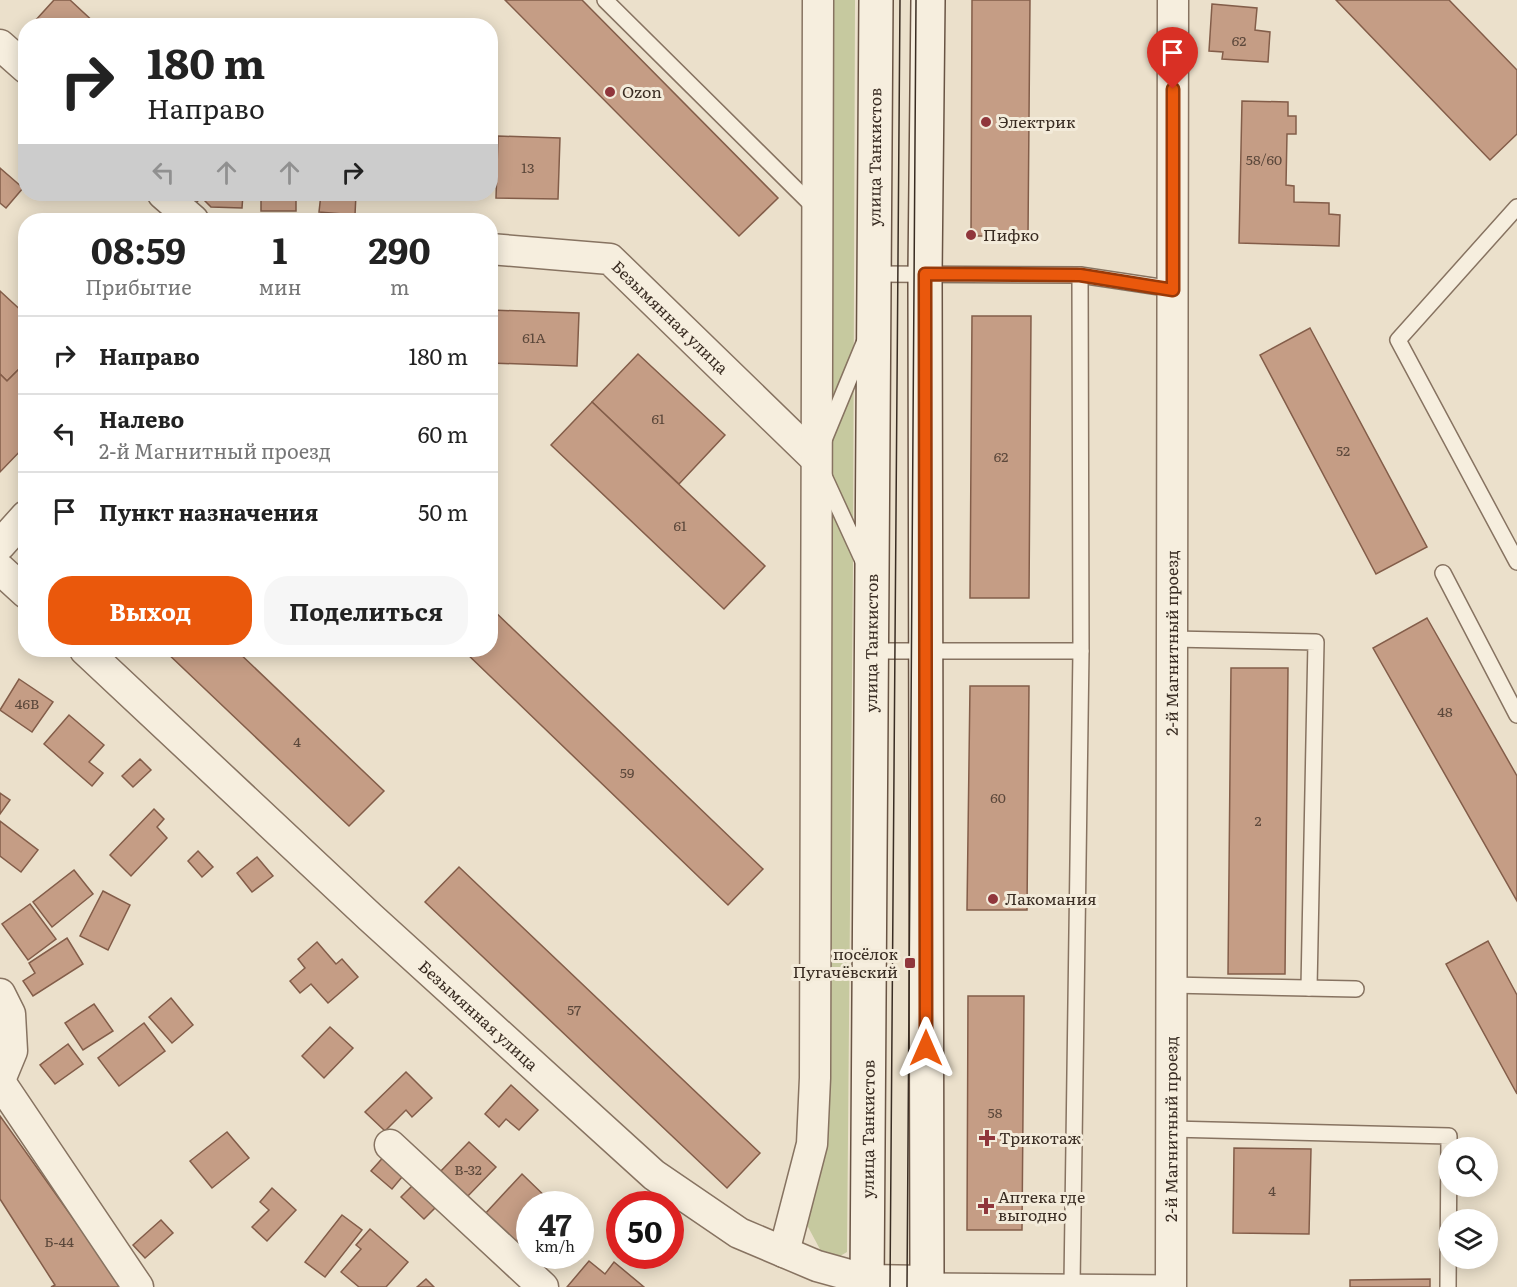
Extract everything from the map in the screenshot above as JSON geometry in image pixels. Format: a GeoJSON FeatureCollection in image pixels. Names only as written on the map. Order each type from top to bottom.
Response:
{"type":"FeatureCollection","features":[{"type":"Feature","properties":{"kind":"main road","name":"улица Танкистов"},"geometry":{"type":"LineString","coordinates":[[867,1283],[876,0]]}},
{"type":"Feature","properties":{"kind":"main road"},"geometry":{"type":"LineString","coordinates":[[927,1284],[925,274],[928,0]]}},
{"type":"Feature","properties":{"kind":"street"},"geometry":{"type":"LineString","coordinates":[[784,1252],[812,1144],[818,0]]}},
{"type":"Feature","properties":{"kind":"street","name":"2-й Магнитный проезд"},"geometry":{"type":"LineString","coordinates":[[1171,1285],[1173,0]]}},
{"type":"Feature","properties":{"kind":"street"},"geometry":{"type":"LineString","coordinates":[[0,45],[18,61]]}},
{"type":"Feature","properties":{"kind":"street"},"geometry":{"type":"LineString","coordinates":[[171,201],[185,213]]}},
{"type":"Feature","properties":{"kind":"street","name":"Безымянная улица"},"geometry":{"type":"LineString","coordinates":[[498,250],[610,259],[816,459]]}},
{"type":"Feature","properties":{"kind":"street"},"geometry":{"type":"LineString","coordinates":[[0,545],[18,525]]}},
{"type":"Feature","properties":{"kind":"street"},"geometry":{"type":"LineString","coordinates":[[0,569],[18,586]]}},
{"type":"Feature","properties":{"kind":"street","name":"Безымянная улица"},"geometry":{"type":"LineString","coordinates":[[92,657],[370,917],[654,1175],[739,1233],[784,1252],[814,1276],[867,1283],[927,1284]]}},
{"type":"Feature","properties":{"kind":"street"},"geometry":{"type":"LineString","coordinates":[[0,994],[9,1014],[12,1051],[0,1081],[138,1287]]}},
{"type":"Feature","properties":{"kind":"street"},"geometry":{"type":"LineString","coordinates":[[390,1144],[543,1287]]}},
{"type":"Feature","properties":{"kind":"lane"},"geometry":{"type":"LineString","coordinates":[[605,0],[818,210]]}},
{"type":"Feature","properties":{"kind":"lane"},"geometry":{"type":"LineString","coordinates":[[1517,207],[1398,340],[1517,562]]}},
{"type":"Feature","properties":{"kind":"lane"},"geometry":{"type":"LineString","coordinates":[[873,274],[1080,275],[1173,290]]}},
{"type":"Feature","properties":{"kind":"lane"},"geometry":{"type":"LineString","coordinates":[[1072,1284],[1081,651],[1080,275]]}},
{"type":"Feature","properties":{"kind":"lane"},"geometry":{"type":"LineString","coordinates":[[872,324],[816,459],[872,579]]}},
{"type":"Feature","properties":{"kind":"lane"},"geometry":{"type":"LineString","coordinates":[[1443,573],[1517,716]]}},
{"type":"Feature","properties":{"kind":"lane"},"geometry":{"type":"LineString","coordinates":[[1172,639],[1316,642],[1309,988]]}},
{"type":"Feature","properties":{"kind":"lane"},"geometry":{"type":"LineString","coordinates":[[872,651],[1081,651]]}},
{"type":"Feature","properties":{"kind":"lane"},"geometry":{"type":"LineString","coordinates":[[1172,985],[1356,989]]}},
{"type":"Feature","properties":{"kind":"lane"},"geometry":{"type":"LineString","coordinates":[[1171,1129],[1449,1136],[1448,1287]]}},
{"type":"Feature","properties":{"kind":"lane"},"geometry":{"type":"LineString","coordinates":[[927,1284],[1171,1285]]}},
{"type":"Feature","properties":{"kind":"green space"},"geometry":{"type":"Polygon","coordinates":[[[829,0],[855,0],[847,1252],[835,1259],[822,1253],[807,1225],[823,1145],[829,0]]]}},
{"type":"Feature","properties":{"kind":"building"},"geometry":{"type":"Polygon","coordinates":[[[54,0],[70,0],[89,18],[38,18],[54,0]]]}},
{"type":"Feature","properties":{"kind":"building"},"geometry":{"type":"Polygon","coordinates":[[[505,0],[582,0],[778,198],[739,236],[505,0]]]}},
{"type":"Feature","properties":{"kind":"building"},"geometry":{"type":"Polygon","coordinates":[[[972,0],[1030,0],[1028,236],[971,236],[972,0]]]}},
{"type":"Feature","properties":{"kind":"building"},"geometry":{"type":"Polygon","coordinates":[[[1336,0],[1449,0],[1517,70],[1517,134],[1490,160],[1336,0]]]}},
{"type":"Feature","properties":{"kind":"building"},"geometry":{"type":"Polygon","coordinates":[[[1212,4],[1257,8],[1255,30],[1270,32],[1268,62],[1222,59],[1223,52],[1209,51],[1212,4]]]}},
{"type":"Feature","properties":{"kind":"building"},"geometry":{"type":"Polygon","coordinates":[[[1242,101],[1288,102],[1288,116],[1296,116],[1296,134],[1287,134],[1286,185],[1294,186],[1294,202],[1329,203],[1329,214],[1340,215],[1339,246],[1239,243],[1242,101]]]}},
{"type":"Feature","properties":{"kind":"building"},"geometry":{"type":"Polygon","coordinates":[[[498,136],[560,138],[558,199],[498,198],[498,136]]]}},
{"type":"Feature","properties":{"kind":"building"},"geometry":{"type":"Polygon","coordinates":[[[0,168],[18,184],[18,194],[6,208],[0,203],[0,168]]]}},
{"type":"Feature","properties":{"kind":"building"},"geometry":{"type":"Polygon","coordinates":[[[205,201],[242,201],[242,208],[211,207],[205,201]]]}},
{"type":"Feature","properties":{"kind":"building"},"geometry":{"type":"Polygon","coordinates":[[[261,201],[296,201],[296,211],[261,211],[261,201]]]}},
{"type":"Feature","properties":{"kind":"building"},"geometry":{"type":"Polygon","coordinates":[[[320,201],[356,201],[355,213],[319,212],[320,201]]]}},
{"type":"Feature","properties":{"kind":"building"},"geometry":{"type":"Polygon","coordinates":[[[0,291],[18,308],[18,370],[7,381],[0,374],[0,291]]]}},
{"type":"Feature","properties":{"kind":"building"},"geometry":{"type":"Polygon","coordinates":[[[498,310],[579,313],[577,366],[498,363],[498,310]]]}},
{"type":"Feature","properties":{"kind":"building"},"geometry":{"type":"Polygon","coordinates":[[[972,316],[1031,316],[1029,598],[970,598],[972,316]]]}},
{"type":"Feature","properties":{"kind":"building"},"geometry":{"type":"Polygon","coordinates":[[[1310,328],[1427,547],[1376,574],[1260,355],[1310,328]]]}},
{"type":"Feature","properties":{"kind":"building"},"geometry":{"type":"Polygon","coordinates":[[[638,354],[725,435],[679,484],[592,402],[638,354]]]}},
{"type":"Feature","properties":{"kind":"building"},"geometry":{"type":"Polygon","coordinates":[[[18,370],[18,453],[0,472],[0,374],[7,381],[18,370]]]}},
{"type":"Feature","properties":{"kind":"building"},"geometry":{"type":"Polygon","coordinates":[[[592,402],[765,566],[724,609],[551,445],[592,402]]]}},
{"type":"Feature","properties":{"kind":"building"},"geometry":{"type":"Polygon","coordinates":[[[498,615],[763,869],[728,905],[470,657],[498,657],[498,615]]]}},
{"type":"Feature","properties":{"kind":"building"},"geometry":{"type":"Polygon","coordinates":[[[1427,618],[1517,776],[1517,901],[1373,648],[1427,618]]]}},
{"type":"Feature","properties":{"kind":"building"},"geometry":{"type":"Polygon","coordinates":[[[171,657],[243,657],[384,791],[349,826],[171,657]]]}},
{"type":"Feature","properties":{"kind":"building"},"geometry":{"type":"Polygon","coordinates":[[[1231,668],[1288,668],[1285,974],[1228,974],[1231,668]]]}},
{"type":"Feature","properties":{"kind":"building"},"geometry":{"type":"Polygon","coordinates":[[[19,679],[53,702],[32,732],[0,710],[19,679]]]}},
{"type":"Feature","properties":{"kind":"building"},"geometry":{"type":"Polygon","coordinates":[[[970,686],[1029,686],[1027,910],[967,910],[970,686]]]}},
{"type":"Feature","properties":{"kind":"building"},"geometry":{"type":"Polygon","coordinates":[[[69,715],[104,745],[89,762],[103,773],[92,786],[44,744],[69,715]]]}},
{"type":"Feature","properties":{"kind":"building"},"geometry":{"type":"Polygon","coordinates":[[[140,759],[151,770],[133,787],[122,776],[140,759]]]}},
{"type":"Feature","properties":{"kind":"building"},"geometry":{"type":"Polygon","coordinates":[[[0,793],[10,800],[0,814],[0,793]]]}},
{"type":"Feature","properties":{"kind":"building"},"geometry":{"type":"Polygon","coordinates":[[[154,809],[164,819],[157,827],[167,838],[131,876],[110,855],[154,809]]]}},
{"type":"Feature","properties":{"kind":"building"},"geometry":{"type":"Polygon","coordinates":[[[0,821],[38,850],[21,872],[0,856],[0,821]]]}},
{"type":"Feature","properties":{"kind":"building"},"geometry":{"type":"Polygon","coordinates":[[[198,851],[213,867],[202,877],[188,861],[198,851]]]}},
{"type":"Feature","properties":{"kind":"building"},"geometry":{"type":"Polygon","coordinates":[[[257,857],[273,876],[252,892],[237,873],[257,857]]]}},
{"type":"Feature","properties":{"kind":"building"},"geometry":{"type":"Polygon","coordinates":[[[459,867],[760,1153],[727,1188],[425,902],[459,867]]]}},
{"type":"Feature","properties":{"kind":"building"},"geometry":{"type":"Polygon","coordinates":[[[74,870],[93,894],[52,927],[33,902],[74,870]]]}},
{"type":"Feature","properties":{"kind":"building"},"geometry":{"type":"Polygon","coordinates":[[[103,891],[130,905],[108,950],[80,936],[103,891]]]}},
{"type":"Feature","properties":{"kind":"building"},"geometry":{"type":"Polygon","coordinates":[[[30,904],[56,939],[28,960],[2,924],[30,904]]]}},
{"type":"Feature","properties":{"kind":"building"},"geometry":{"type":"Polygon","coordinates":[[[67,938],[83,964],[33,996],[23,981],[35,973],[29,963],[67,938]]]}},
{"type":"Feature","properties":{"kind":"building"},"geometry":{"type":"Polygon","coordinates":[[[1488,941],[1517,995],[1517,1094],[1446,964],[1488,941]]]}},
{"type":"Feature","properties":{"kind":"building"},"geometry":{"type":"Polygon","coordinates":[[[317,942],[336,964],[342,959],[358,977],[328,1003],[311,984],[300,993],[290,981],[305,968],[298,959],[317,942]]]}},
{"type":"Feature","properties":{"kind":"building"},"geometry":{"type":"Polygon","coordinates":[[[968,996],[1024,996],[1022,1230],[967,1230],[968,996]]]}},
{"type":"Feature","properties":{"kind":"building"},"geometry":{"type":"Polygon","coordinates":[[[171,998],[193,1025],[172,1043],[149,1017],[171,998]]]}},
{"type":"Feature","properties":{"kind":"building"},"geometry":{"type":"Polygon","coordinates":[[[94,1004],[113,1031],[83,1050],[65,1023],[94,1004]]]}},
{"type":"Feature","properties":{"kind":"building"},"geometry":{"type":"Polygon","coordinates":[[[144,1023],[165,1051],[119,1086],[98,1058],[144,1023]]]}},
{"type":"Feature","properties":{"kind":"building"},"geometry":{"type":"Polygon","coordinates":[[[330,1027],[353,1048],[324,1078],[302,1056],[330,1027]]]}},
{"type":"Feature","properties":{"kind":"building"},"geometry":{"type":"Polygon","coordinates":[[[68,1044],[83,1064],[55,1084],[40,1065],[68,1044]]]}},
{"type":"Feature","properties":{"kind":"building"},"geometry":{"type":"Polygon","coordinates":[[[406,1072],[432,1098],[412,1117],[406,1110],[385,1131],[365,1112],[406,1072]]]}},
{"type":"Feature","properties":{"kind":"building"},"geometry":{"type":"Polygon","coordinates":[[[511,1085],[538,1110],[519,1130],[506,1119],[499,1127],[485,1114],[511,1085]]]}},
{"type":"Feature","properties":{"kind":"building"},"geometry":{"type":"Polygon","coordinates":[[[0,1116],[122,1287],[51,1287],[55,1285],[0,1199],[0,1116]]]}},
{"type":"Feature","properties":{"kind":"building"},"geometry":{"type":"Polygon","coordinates":[[[227,1132],[249,1158],[212,1188],[190,1161],[227,1132]]]}},
{"type":"Feature","properties":{"kind":"building"},"geometry":{"type":"Polygon","coordinates":[[[469,1142],[496,1167],[466,1198],[439,1173],[469,1142]]]}},
{"type":"Feature","properties":{"kind":"building"},"geometry":{"type":"Polygon","coordinates":[[[1234,1148],[1311,1149],[1309,1234],[1233,1233],[1234,1148]]]}},
{"type":"Feature","properties":{"kind":"building"},"geometry":{"type":"Polygon","coordinates":[[[387,1153],[407,1171],[392,1189],[371,1171],[387,1153]]]}},
{"type":"Feature","properties":{"kind":"building"},"geometry":{"type":"Polygon","coordinates":[[[522,1174],[540,1191],[516,1191],[515,1243],[484,1215],[522,1174]]]}},
{"type":"Feature","properties":{"kind":"building"},"geometry":{"type":"Polygon","coordinates":[[[414,1184],[436,1207],[424,1219],[401,1197],[414,1184]]]}},
{"type":"Feature","properties":{"kind":"building"},"geometry":{"type":"Polygon","coordinates":[[[272,1188],[296,1210],[267,1241],[252,1227],[269,1210],[260,1202],[272,1188]]]}},
{"type":"Feature","properties":{"kind":"building"},"geometry":{"type":"Polygon","coordinates":[[[342,1215],[362,1230],[325,1277],[305,1262],[342,1215]]]}},
{"type":"Feature","properties":{"kind":"building"},"geometry":{"type":"Polygon","coordinates":[[[161,1220],[173,1233],[145,1258],[133,1245],[161,1220]]]}},
{"type":"Feature","properties":{"kind":"building"},"geometry":{"type":"Polygon","coordinates":[[[370,1229],[408,1262],[386,1287],[359,1287],[341,1272],[361,1249],[356,1245],[370,1229]]]}},
{"type":"Feature","properties":{"kind":"building"},"geometry":{"type":"Polygon","coordinates":[[[594,1265],[605,1274],[609,1269],[622,1269],[644,1287],[567,1287],[582,1269],[594,1269],[594,1265]]]}},
{"type":"Feature","properties":{"kind":"building"},"geometry":{"type":"Polygon","coordinates":[[[426,1279],[434,1287],[417,1287],[426,1279]]]}},
{"type":"Feature","properties":{"kind":"building"},"geometry":{"type":"Polygon","coordinates":[[[1430,1279],[1430,1287],[1350,1287],[1350,1280],[1430,1279]]]}},
{"type":"Feature","properties":{"kind":"tram line"},"geometry":{"type":"LineString","coordinates":[[890,1287],[900,0]]}},
{"type":"Feature","properties":{"kind":"tram line"},"geometry":{"type":"LineString","coordinates":[[907,1287],[916,0]]}},
{"type":"Feature","properties":{"kind":"place","name":"Ozon"},"geometry":{"type":"Point","coordinates":[610,92]}},
{"type":"Feature","properties":{"kind":"place","name":"Электрик"},"geometry":{"type":"Point","coordinates":[986,122]}},
{"type":"Feature","properties":{"kind":"place","name":"Пифко"},"geometry":{"type":"Point","coordinates":[971,235]}},
{"type":"Feature","properties":{"kind":"place","name":"Лакомания"},"geometry":{"type":"Point","coordinates":[993,899]}},
{"type":"Feature","properties":{"kind":"place","name":"посёлок Пугачёвский"},"geometry":{"type":"Point","coordinates":[910,963]}},
{"type":"Feature","properties":{"kind":"place","name":"Трикотаж"},"geometry":{"type":"Point","coordinates":[987,1138]}},
{"type":"Feature","properties":{"kind":"place","name":"Аптека где выгодно"},"geometry":{"type":"Point","coordinates":[986,1206]}},
{"type":"Feature","properties":{"kind":"route"},"geometry":{"type":"LineString","coordinates":[[926,1048],[925,274],[1080,275],[1173,290],[1173,89]]}}]}
